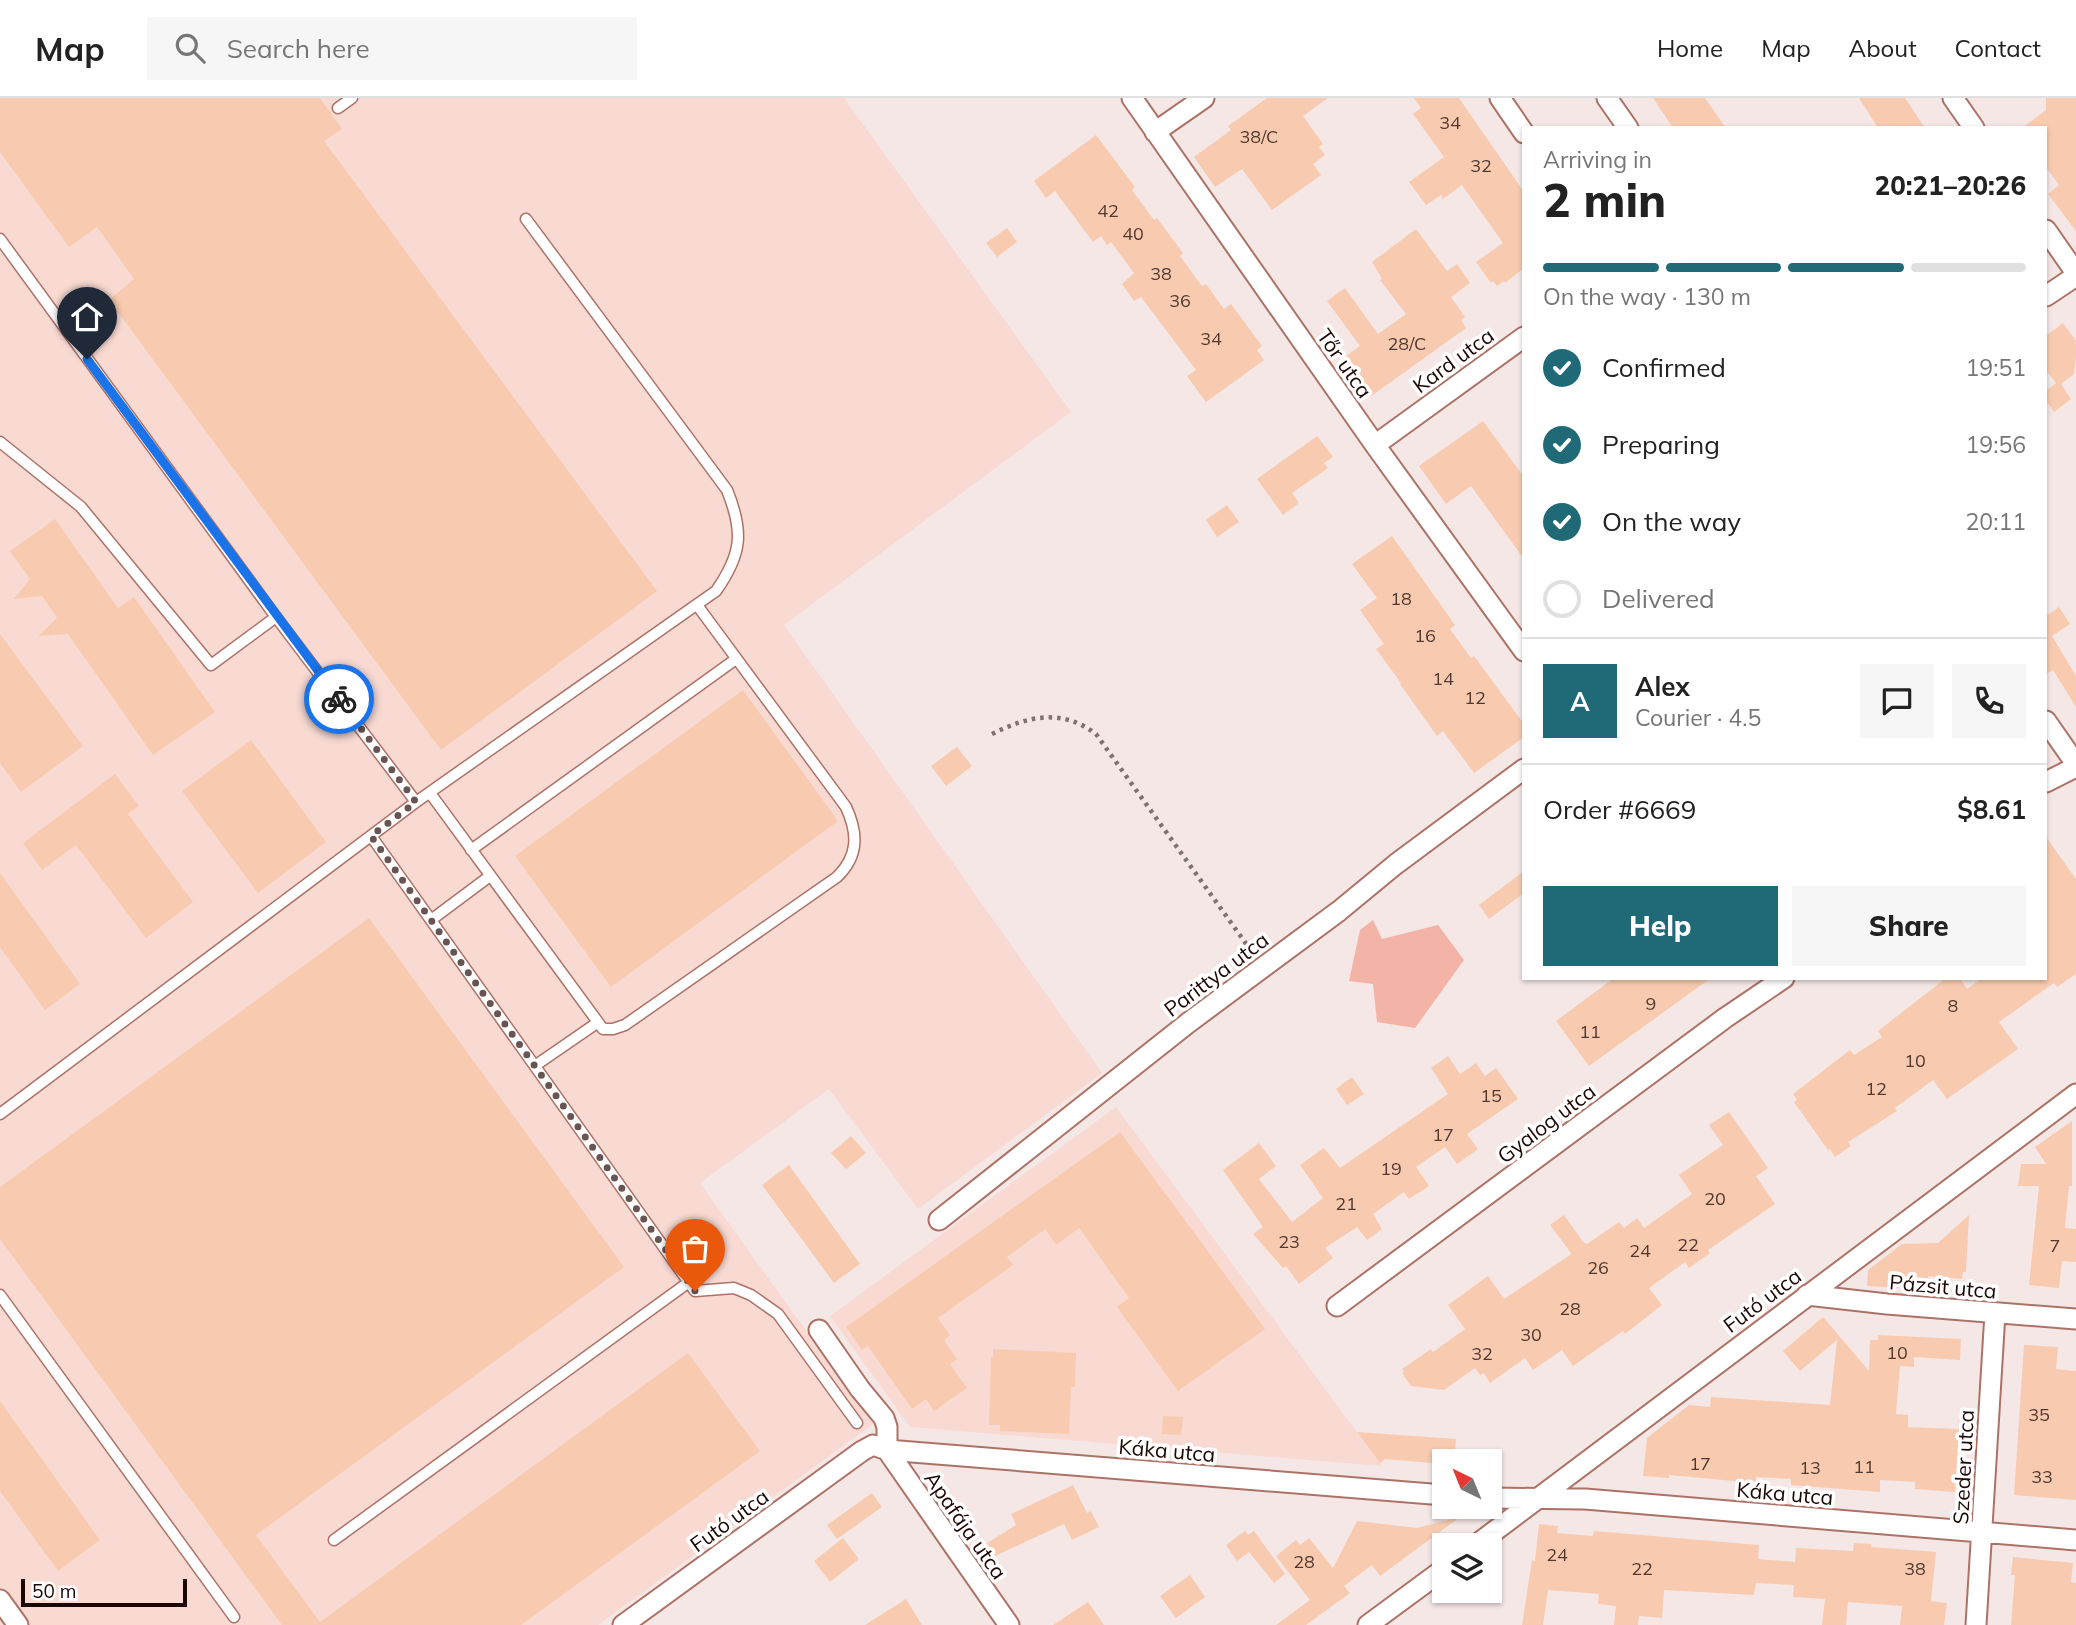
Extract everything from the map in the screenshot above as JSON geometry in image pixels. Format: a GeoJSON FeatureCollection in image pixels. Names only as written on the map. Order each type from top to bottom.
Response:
{"type":"FeatureCollection","features":[{"type":"Feature","properties":{"kind":"street","name":"Tőr utca"},"geometry":{"type":"LineString","coordinates":[[1132,98],[1522,649]]}},
{"type":"Feature","properties":{"kind":"street"},"geometry":{"type":"LineString","coordinates":[[1155,132],[1204,98]]}},
{"type":"Feature","properties":{"kind":"street"},"geometry":{"type":"LineString","coordinates":[[1500,98],[1522,130]]}},
{"type":"Feature","properties":{"kind":"street"},"geometry":{"type":"LineString","coordinates":[[1607,98],[1627,126]]}},
{"type":"Feature","properties":{"kind":"street"},"geometry":{"type":"LineString","coordinates":[[1954,98],[1973,126]]}},
{"type":"Feature","properties":{"kind":"street"},"geometry":{"type":"LineString","coordinates":[[2047,232],[2076,275],[2047,295]]}},
{"type":"Feature","properties":{"kind":"street","name":"Kard utca"},"geometry":{"type":"LineString","coordinates":[[1375,445],[1522,338]]}},
{"type":"Feature","properties":{"kind":"street"},"geometry":{"type":"LineString","coordinates":[[2047,722],[2076,766],[2047,781]]}},
{"type":"Feature","properties":{"kind":"street","name":"Parittya utca"},"geometry":{"type":"LineString","coordinates":[[939,1220],[1188,1023],[1522,770]]}},
{"type":"Feature","properties":{"kind":"street","name":"Gyalog utca"},"geometry":{"type":"LineString","coordinates":[[1337,1306],[1771,981]]}},
{"type":"Feature","properties":{"kind":"street","name":"Futó utca"},"geometry":{"type":"LineString","coordinates":[[1492,1533],[2076,1094]]}},
{"type":"Feature","properties":{"kind":"street","name":"Pázsit utca"},"geometry":{"type":"LineString","coordinates":[[1807,1295],[2076,1319]]}},
{"type":"Feature","properties":{"kind":"street","name":"Szeder utca"},"geometry":{"type":"LineString","coordinates":[[1976,1625],[1995,1313]]}},
{"type":"Feature","properties":{"kind":"street","name":"Apafája utca"},"geometry":{"type":"LineString","coordinates":[[819,1330],[884,1418],[888,1436],[887,1450],[1009,1625]]}},
{"type":"Feature","properties":{"kind":"street","name":"Futó utca"},"geometry":{"type":"LineString","coordinates":[[623,1625],[862,1451],[873,1445],[887,1450]]}},
{"type":"Feature","properties":{"kind":"street","name":"Káka utca"},"geometry":{"type":"LineString","coordinates":[[887,1450],[1432,1494]]}},
{"type":"Feature","properties":{"kind":"street","name":"Káka utca"},"geometry":{"type":"LineString","coordinates":[[1502,1498],[1585,1499],[2076,1540]]}},
{"type":"Feature","properties":{"kind":"street"},"geometry":{"type":"LineString","coordinates":[[1368,1625],[1432,1578]]}},
{"type":"Feature","properties":{"kind":"street"},"geometry":{"type":"LineString","coordinates":[[0,1600],[18,1625]]}},
{"type":"Feature","properties":{"kind":"lane"},"geometry":{"type":"LineString","coordinates":[[338,108],[352,98]]}},
{"type":"Feature","properties":{"kind":"lane"},"geometry":{"type":"LineString","coordinates":[[0,1114],[416,802],[716,592],[730,571],[739,548],[736,514],[727,490],[526,219]]}},
{"type":"Feature","properties":{"kind":"lane"},"geometry":{"type":"LineString","coordinates":[[0,239],[276,617],[416,802]]}},
{"type":"Feature","properties":{"kind":"lane"},"geometry":{"type":"LineString","coordinates":[[0,442],[81,508],[211,665],[276,617]]}},
{"type":"Feature","properties":{"kind":"lane"},"geometry":{"type":"LineString","coordinates":[[430,793],[603,1029],[625,1025],[837,877],[846,868],[853,853],[855,838],[853,823],[846,807],[697,605]]}},
{"type":"Feature","properties":{"kind":"lane"},"geometry":{"type":"LineString","coordinates":[[471,850],[736,659]]}},
{"type":"Feature","properties":{"kind":"lane"},"geometry":{"type":"LineString","coordinates":[[371,836],[695,1291],[734,1288],[751,1295],[778,1314],[857,1423]]}},
{"type":"Feature","properties":{"kind":"lane"},"geometry":{"type":"LineString","coordinates":[[431,919],[490,876]]}},
{"type":"Feature","properties":{"kind":"lane"},"geometry":{"type":"LineString","coordinates":[[536,1065],[597,1023]]}},
{"type":"Feature","properties":{"kind":"lane"},"geometry":{"type":"LineString","coordinates":[[334,1540],[689,1282]]}},
{"type":"Feature","properties":{"kind":"lane"},"geometry":{"type":"LineString","coordinates":[[0,1295],[234,1617]]}},
{"type":"Feature","properties":{"kind":"path"},"geometry":{"type":"LineString","coordinates":[[992,734],[1025,721],[1055,717],[1070,719],[1096,734],[1262,968]]}},
{"type":"Feature","properties":{"kind":"shaded area"},"geometry":{"type":"Polygon","coordinates":[[[0,98],[844,98],[1071,412],[784,625],[1102,1073],[918,1209],[829,1089],[700,1183],[873,1424],[598,1625],[0,1625],[0,98]]]}},
{"type":"Feature","properties":{"kind":"shaded area"},"geometry":{"type":"Polygon","coordinates":[[[1373,920],[1382,939],[1438,925],[1464,960],[1415,1028],[1377,1022],[1373,984],[1349,981],[1360,930],[1373,920]]]}},
{"type":"Feature","properties":{"kind":"shaded area"},"geometry":{"type":"Polygon","coordinates":[[[1116,1107],[1382,1466],[910,1427],[830,1316],[1116,1107]]]}},
{"type":"Feature","properties":{"kind":"building"},"geometry":{"type":"Polygon","coordinates":[[[0,98],[320,98],[342,129],[324,141],[657,591],[441,750],[109,300],[134,279],[97,227],[69,247],[0,152],[0,98]]]}},
{"type":"Feature","properties":{"kind":"building"},"geometry":{"type":"Polygon","coordinates":[[[1267,98],[1328,98],[1303,116],[1323,144],[1319,147],[1325,155],[1313,164],[1321,175],[1272,210],[1242,169],[1215,187],[1194,157],[1231,130],[1228,126],[1267,98]]]}},
{"type":"Feature","properties":{"kind":"building"},"geometry":{"type":"Polygon","coordinates":[[[1414,98],[1459,98],[1522,189],[1522,270],[1505,283],[1504,281],[1497,286],[1493,281],[1491,283],[1476,262],[1503,243],[1462,185],[1443,199],[1441,195],[1426,205],[1409,182],[1444,157],[1413,114],[1421,108],[1414,98]]]}},
{"type":"Feature","properties":{"kind":"building"},"geometry":{"type":"Polygon","coordinates":[[[1653,98],[1705,98],[1725,126],[1672,126],[1653,98]]]}},
{"type":"Feature","properties":{"kind":"building"},"geometry":{"type":"Polygon","coordinates":[[[1859,98],[1905,98],[1924,126],[1877,126],[1859,98]]]}},
{"type":"Feature","properties":{"kind":"building"},"geometry":{"type":"Polygon","coordinates":[[[2046,98],[2076,98],[2076,231],[2048,194],[2059,185],[2047,168],[2047,126],[2025,126],[2046,110],[2046,98]]]}},
{"type":"Feature","properties":{"kind":"building"},"geometry":{"type":"Polygon","coordinates":[[[1096,135],[1135,187],[1132,190],[1154,220],[1157,218],[1183,253],[1180,256],[1202,286],[1206,284],[1224,309],[1231,304],[1262,346],[1257,350],[1264,360],[1206,402],[1187,376],[1196,370],[1141,297],[1134,301],[1122,284],[1134,273],[1111,242],[1107,245],[1101,236],[1093,242],[1055,191],[1046,198],[1034,181],[1096,135]]]}},
{"type":"Feature","properties":{"kind":"building"},"geometry":{"type":"Polygon","coordinates":[[[1007,228],[1017,242],[997,257],[986,243],[1007,228]]]}},
{"type":"Feature","properties":{"kind":"building"},"geometry":{"type":"Polygon","coordinates":[[[1416,229],[1447,271],[1457,264],[1470,283],[1451,297],[1465,317],[1461,320],[1466,328],[1370,397],[1343,358],[1360,346],[1327,301],[1345,288],[1378,334],[1406,314],[1380,280],[1382,279],[1372,262],[1416,229]]]}},
{"type":"Feature","properties":{"kind":"building"},"geometry":{"type":"Polygon","coordinates":[[[2063,323],[2076,341],[2074,374],[2061,384],[2071,399],[2054,412],[2047,402],[2047,390],[2056,383],[2047,371],[2047,335],[2063,323]]]}},
{"type":"Feature","properties":{"kind":"building"},"geometry":{"type":"Polygon","coordinates":[[[1483,421],[1522,474],[1522,556],[1471,486],[1446,504],[1419,466],[1483,421]]]}},
{"type":"Feature","properties":{"kind":"building"},"geometry":{"type":"Polygon","coordinates":[[[1317,436],[1333,457],[1324,463],[1328,468],[1292,493],[1299,503],[1283,515],[1257,479],[1317,436]]]}},
{"type":"Feature","properties":{"kind":"building"},"geometry":{"type":"Polygon","coordinates":[[[1227,505],[1239,522],[1217,537],[1206,520],[1227,505]]]}},
{"type":"Feature","properties":{"kind":"building"},"geometry":{"type":"Polygon","coordinates":[[[55,519],[118,608],[134,597],[215,712],[153,755],[68,634],[38,636],[57,618],[42,596],[14,599],[30,579],[10,551],[55,519]]]}},
{"type":"Feature","properties":{"kind":"building"},"geometry":{"type":"Polygon","coordinates":[[[1392,536],[1455,625],[1450,629],[1471,658],[1474,656],[1522,721],[1522,738],[1474,773],[1443,731],[1437,736],[1376,649],[1384,644],[1360,610],[1377,598],[1352,564],[1392,536]]]}},
{"type":"Feature","properties":{"kind":"building"},"geometry":{"type":"Polygon","coordinates":[[[2059,607],[2070,624],[2052,636],[2076,676],[2076,707],[2053,670],[2047,673],[2047,615],[2059,607]]]}},
{"type":"Feature","properties":{"kind":"building"},"geometry":{"type":"Polygon","coordinates":[[[0,634],[83,746],[21,792],[0,763],[0,634]]]}},
{"type":"Feature","properties":{"kind":"building"},"geometry":{"type":"Polygon","coordinates":[[[743,690],[838,821],[611,987],[515,856],[743,690]]]}},
{"type":"Feature","properties":{"kind":"building"},"geometry":{"type":"Polygon","coordinates":[[[251,740],[326,842],[258,893],[182,791],[251,740]]]}},
{"type":"Feature","properties":{"kind":"building"},"geometry":{"type":"Polygon","coordinates":[[[957,747],[972,766],[946,786],[931,766],[957,747]]]}},
{"type":"Feature","properties":{"kind":"building"},"geometry":{"type":"Polygon","coordinates":[[[115,774],[139,806],[128,814],[193,902],[146,938],[76,845],[42,870],[23,843],[115,774]]]}},
{"type":"Feature","properties":{"kind":"building"},"geometry":{"type":"Polygon","coordinates":[[[2047,838],[2076,879],[2076,974],[2057,987],[2054,983],[1999,1022],[2018,1049],[1947,1099],[1933,1080],[1895,1108],[1897,1111],[1848,1142],[1851,1146],[1835,1157],[1794,1102],[1797,1100],[1793,1094],[1850,1050],[1854,1055],[1882,1037],[1878,1031],[1943,980],[1961,980],[1967,989],[1979,980],[2047,980],[2047,838]]]}},
{"type":"Feature","properties":{"kind":"building"},"geometry":{"type":"Polygon","coordinates":[[[0,873],[80,984],[45,1010],[0,947],[0,873]]]}},
{"type":"Feature","properties":{"kind":"building"},"geometry":{"type":"Polygon","coordinates":[[[1522,873],[1522,894],[1489,919],[1479,905],[1522,873]]]}},
{"type":"Feature","properties":{"kind":"building"},"geometry":{"type":"Polygon","coordinates":[[[369,918],[624,1267],[256,1535],[320,1622],[688,1353],[760,1451],[521,1625],[282,1625],[0,1239],[0,1187],[369,918]]]}},
{"type":"Feature","properties":{"kind":"building"},"geometry":{"type":"Polygon","coordinates":[[[1611,980],[1708,980],[1589,1066],[1556,1021],[1611,980]]]}},
{"type":"Feature","properties":{"kind":"building"},"geometry":{"type":"Polygon","coordinates":[[[1448,1056],[1460,1074],[1476,1063],[1485,1076],[1496,1068],[1518,1099],[1467,1134],[1478,1149],[1457,1164],[1445,1147],[1416,1167],[1429,1186],[1409,1199],[1404,1192],[1373,1214],[1382,1229],[1367,1240],[1357,1227],[1325,1248],[1333,1258],[1299,1284],[1286,1266],[1283,1268],[1253,1234],[1263,1227],[1223,1170],[1259,1143],[1276,1166],[1259,1179],[1292,1222],[1323,1198],[1300,1165],[1324,1148],[1340,1168],[1448,1094],[1431,1068],[1448,1056]]]}},
{"type":"Feature","properties":{"kind":"building"},"geometry":{"type":"Polygon","coordinates":[[[1352,1077],[1364,1094],[1347,1105],[1336,1089],[1352,1077]]]}},
{"type":"Feature","properties":{"kind":"building"},"geometry":{"type":"Polygon","coordinates":[[[1729,1112],[1768,1168],[1756,1176],[1775,1204],[1708,1250],[1710,1253],[1689,1268],[1685,1262],[1649,1288],[1662,1305],[1625,1334],[1623,1331],[1573,1366],[1562,1350],[1533,1370],[1525,1358],[1490,1383],[1484,1373],[1480,1375],[1475,1368],[1444,1390],[1411,1386],[1402,1369],[1431,1349],[1433,1352],[1465,1329],[1448,1305],[1488,1276],[1504,1299],[1570,1255],[1550,1225],[1564,1215],[1587,1244],[1619,1222],[1624,1228],[1637,1218],[1644,1228],[1692,1194],[1679,1175],[1723,1145],[1709,1125],[1729,1112]]]}},
{"type":"Feature","properties":{"kind":"building"},"geometry":{"type":"Polygon","coordinates":[[[2072,1121],[2072,1186],[2069,1186],[2065,1228],[2076,1229],[2076,1262],[2062,1261],[2059,1288],[2029,1285],[2039,1186],[2018,1186],[2021,1164],[2046,1164],[2035,1147],[2072,1121]]]}},
{"type":"Feature","properties":{"kind":"building"},"geometry":{"type":"Polygon","coordinates":[[[1120,1132],[1265,1329],[1178,1391],[1117,1307],[1129,1298],[1079,1228],[1056,1245],[1045,1229],[1007,1257],[1013,1265],[938,1318],[950,1335],[944,1340],[957,1359],[950,1364],[967,1388],[934,1411],[926,1399],[912,1409],[868,1346],[862,1350],[846,1327],[1120,1132]]]}},
{"type":"Feature","properties":{"kind":"building"},"geometry":{"type":"Polygon","coordinates":[[[851,1136],[866,1153],[846,1169],[831,1153],[851,1136]]]}},
{"type":"Feature","properties":{"kind":"building"},"geometry":{"type":"Polygon","coordinates":[[[789,1165],[860,1264],[834,1283],[762,1185],[789,1165]]]}},
{"type":"Feature","properties":{"kind":"building"},"geometry":{"type":"Polygon","coordinates":[[[1969,1215],[1966,1272],[1963,1272],[1962,1279],[1928,1276],[1928,1280],[1900,1280],[1899,1288],[1867,1286],[1868,1270],[1902,1244],[1938,1243],[1969,1215]]]}},
{"type":"Feature","properties":{"kind":"building"},"geometry":{"type":"Polygon","coordinates":[[[1823,1317],[1869,1371],[1870,1340],[1878,1340],[1878,1335],[1961,1339],[1960,1360],[1914,1357],[1914,1367],[1900,1366],[1896,1414],[1908,1415],[1908,1427],[1959,1429],[1955,1492],[1915,1489],[1915,1482],[1880,1480],[1880,1492],[1791,1485],[1791,1479],[1756,1477],[1756,1483],[1669,1475],[1669,1478],[1643,1476],[1647,1438],[1689,1405],[1710,1407],[1711,1397],[1830,1405],[1837,1340],[1800,1371],[1783,1351],[1823,1317]]]}},
{"type":"Feature","properties":{"kind":"building"},"geometry":{"type":"Polygon","coordinates":[[[2024,1345],[2058,1347],[2056,1369],[2076,1371],[2076,1500],[2014,1495],[2024,1345]]]}},
{"type":"Feature","properties":{"kind":"building"},"geometry":{"type":"Polygon","coordinates":[[[993,1349],[1076,1353],[1069,1434],[1000,1431],[1000,1425],[989,1425],[993,1349]]]}},
{"type":"Feature","properties":{"kind":"building"},"geometry":{"type":"Polygon","coordinates":[[[0,1401],[100,1540],[58,1571],[0,1491],[0,1401]]]}},
{"type":"Feature","properties":{"kind":"building"},"geometry":{"type":"Polygon","coordinates":[[[1163,1416],[1183,1417],[1181,1435],[1162,1434],[1163,1416]]]}},
{"type":"Feature","properties":{"kind":"building"},"geometry":{"type":"Polygon","coordinates":[[[1357,1432],[1456,1439],[1455,1449],[1432,1449],[1432,1463],[1385,1459],[1380,1463],[1357,1432]]]}},
{"type":"Feature","properties":{"kind":"building"},"geometry":{"type":"Polygon","coordinates":[[[1073,1485],[1087,1513],[1091,1511],[1099,1527],[1072,1540],[1064,1524],[995,1556],[987,1543],[1016,1525],[1011,1514],[1073,1485]]]}},
{"type":"Feature","properties":{"kind":"building"},"geometry":{"type":"Polygon","coordinates":[[[872,1493],[882,1507],[837,1539],[827,1525],[872,1493]]]}},
{"type":"Feature","properties":{"kind":"building"},"geometry":{"type":"Polygon","coordinates":[[[1457,1519],[1438,1533],[1432,1533],[1432,1538],[1380,1576],[1372,1565],[1344,1586],[1350,1593],[1306,1625],[1276,1625],[1310,1600],[1276,1556],[1296,1540],[1300,1545],[1309,1538],[1333,1568],[1357,1521],[1417,1528],[1457,1519]]]}},
{"type":"Feature","properties":{"kind":"building"},"geometry":{"type":"Polygon","coordinates":[[[1539,1524],[1558,1526],[1557,1533],[1593,1536],[1594,1531],[1759,1545],[1758,1559],[1795,1562],[1796,1548],[1853,1551],[1854,1543],[1871,1544],[1871,1547],[1936,1552],[1931,1601],[1947,1603],[1944,1625],[1900,1625],[1902,1606],[1848,1602],[1846,1625],[1822,1625],[1825,1599],[1793,1597],[1794,1585],[1756,1583],[1754,1595],[1664,1590],[1662,1618],[1639,1616],[1638,1625],[1614,1625],[1616,1606],[1598,1604],[1599,1594],[1548,1590],[1543,1625],[1522,1625],[1532,1560],[1535,1561],[1539,1524]]]}},
{"type":"Feature","properties":{"kind":"building"},"geometry":{"type":"Polygon","coordinates":[[[1245,1531],[1248,1535],[1254,1531],[1285,1574],[1274,1583],[1249,1552],[1237,1561],[1226,1545],[1245,1531]]]}},
{"type":"Feature","properties":{"kind":"building"},"geometry":{"type":"Polygon","coordinates":[[[843,1538],[859,1559],[830,1582],[814,1561],[843,1538]]]}},
{"type":"Feature","properties":{"kind":"building"},"geometry":{"type":"Polygon","coordinates":[[[2013,1557],[2073,1563],[2071,1582],[2076,1583],[2076,1625],[2011,1625],[2015,1575],[2011,1575],[2013,1557]]]}},
{"type":"Feature","properties":{"kind":"building"},"geometry":{"type":"Polygon","coordinates":[[[1190,1575],[1205,1597],[1176,1618],[1160,1596],[1190,1575]]]}},
{"type":"Feature","properties":{"kind":"building"},"geometry":{"type":"Polygon","coordinates":[[[906,1599],[922,1625],[865,1625],[906,1599]]]}},
{"type":"Feature","properties":{"kind":"building"},"geometry":{"type":"Polygon","coordinates":[[[1088,1602],[1104,1625],[1053,1625],[1088,1602]]]}},
{"type":"Feature","properties":{"kind":"way so far"},"geometry":{"type":"LineString","coordinates":[[339,699],[416,802],[371,836],[695,1291]]}},
{"type":"Feature","properties":{"kind":"route"},"geometry":{"type":"LineString","coordinates":[[87,359],[339,699]]}}]}
